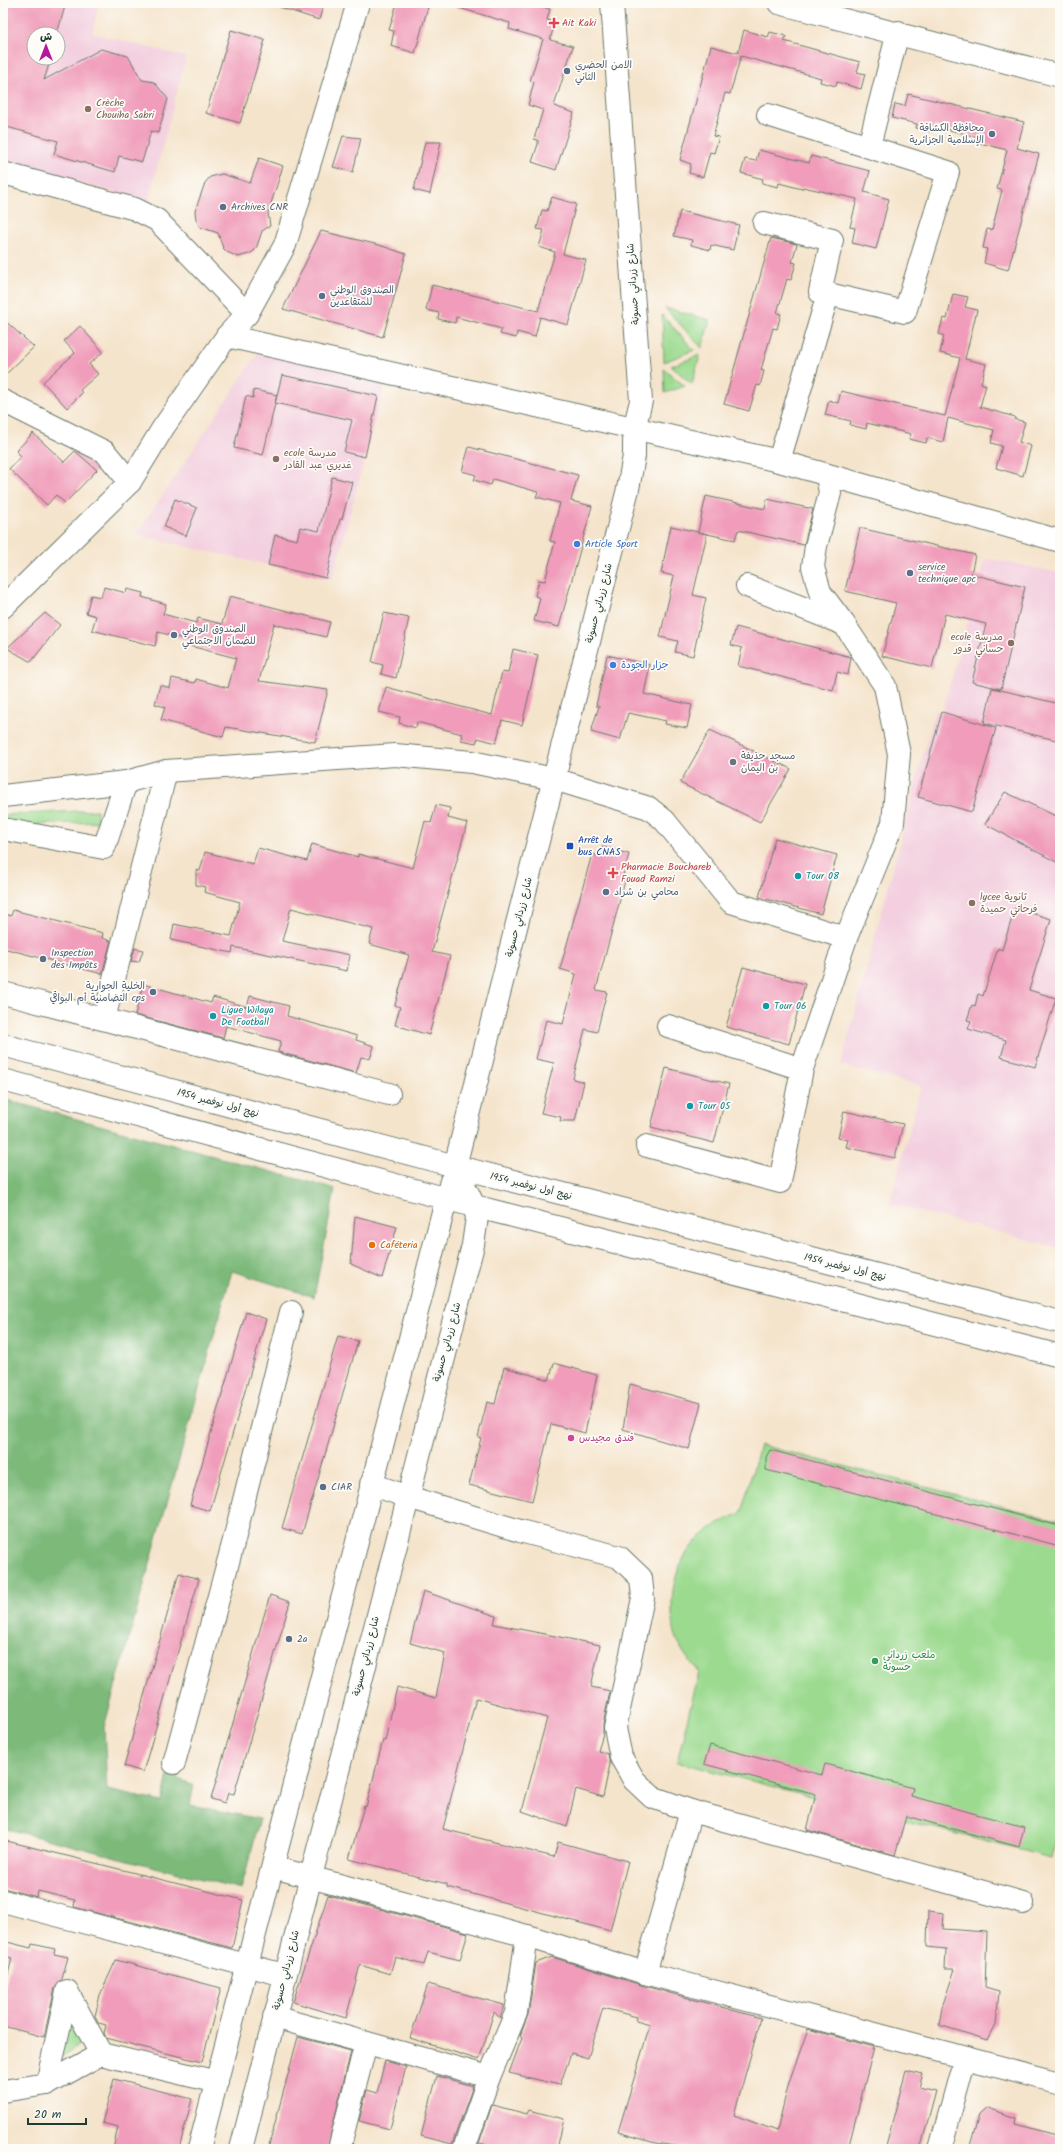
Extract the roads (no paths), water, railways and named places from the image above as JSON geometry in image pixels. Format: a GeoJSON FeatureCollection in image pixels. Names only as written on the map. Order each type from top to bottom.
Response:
{"type":"FeatureCollection","features":[{"type":"Feature","properties":{"kind":"main road"},"geometry":{"type":"LineString","coordinates":[[3,607],[130,482],[164,428],[227,336],[246,314],[285,245],[358,3]]}},
{"type":"Feature","properties":{"kind":"main road","name":"شارع زرداني حسونة"},"geometry":{"type":"LineString","coordinates":[[200,2149],[371,1484],[455,1166],[628,489],[634,456],[634,429],[640,394],[612,3]]}},
{"type":"Feature","properties":{"kind":"main road"},"geometry":{"type":"LineString","coordinates":[[779,3],[898,32],[1060,76]]}},
{"type":"Feature","properties":{"kind":"main road"},"geometry":{"type":"LineString","coordinates":[[868,146],[898,32]]}},
{"type":"Feature","properties":{"kind":"main road"},"geometry":{"type":"LineString","coordinates":[[764,223],[832,240],[820,292],[905,312],[948,172],[768,114]]}},
{"type":"Feature","properties":{"kind":"main road"},"geometry":{"type":"LineString","coordinates":[[3,173],[135,209],[157,220],[246,314]]}},
{"type":"Feature","properties":{"kind":"main road"},"geometry":{"type":"LineString","coordinates":[[779,461],[828,294]]}},
{"type":"Feature","properties":{"kind":"main road"},"geometry":{"type":"LineString","coordinates":[[227,336],[779,461],[1060,541]]}},
{"type":"Feature","properties":{"kind":"main road"},"geometry":{"type":"LineString","coordinates":[[3,401],[105,452],[130,482]]}},
{"type":"Feature","properties":{"kind":"main road"},"geometry":{"type":"LineString","coordinates":[[647,1146],[780,1182],[802,1069],[846,938],[893,823],[899,754],[885,686],[844,624],[820,592],[813,567],[816,546],[830,493],[827,475]]}},
{"type":"Feature","properties":{"kind":"main road"},"geometry":{"type":"LineString","coordinates":[[746,586],[844,624]]}},
{"type":"Feature","properties":{"kind":"main road"},"geometry":{"type":"LineString","coordinates":[[3,796],[126,782],[166,771],[395,755],[472,762],[554,779],[649,808],[664,820],[731,902],[846,938]]}},
{"type":"Feature","properties":{"kind":"main road"},"geometry":{"type":"LineString","coordinates":[[104,1019],[166,771]]}},
{"type":"Feature","properties":{"kind":"main road"},"geometry":{"type":"LineString","coordinates":[[3,829],[104,848],[126,782]]}},
{"type":"Feature","properties":{"kind":"main road"},"geometry":{"type":"LineString","coordinates":[[3,993],[389,1094]]}},
{"type":"Feature","properties":{"kind":"main road"},"geometry":{"type":"LineString","coordinates":[[668,1026],[802,1069]]}},
{"type":"Feature","properties":{"kind":"main road","name":"نهج أول نوفمبر 1954"},"geometry":{"type":"LineString","coordinates":[[3,1045],[455,1166],[1060,1322]]}},
{"type":"Feature","properties":{"kind":"main road"},"geometry":{"type":"LineString","coordinates":[[3,1080],[446,1197],[474,1206],[1060,1356]]}},
{"type":"Feature","properties":{"kind":"main road","name":"شارع زرداني حسونة"},"geometry":{"type":"LineString","coordinates":[[241,2149],[284,1975],[473,1245],[477,1217],[474,1206],[455,1166]]}},
{"type":"Feature","properties":{"kind":"main road"},"geometry":{"type":"LineString","coordinates":[[174,1763],[234,1540],[291,1312]]}},
{"type":"Feature","properties":{"kind":"main road"},"geometry":{"type":"LineString","coordinates":[[371,1484],[408,1497],[520,1531],[620,1557],[641,1578],[643,1598],[615,1728],[621,1757],[634,1780],[652,1797],[691,1811],[1023,1903]]}},
{"type":"Feature","properties":{"kind":"main road"},"geometry":{"type":"LineString","coordinates":[[645,1973],[691,1811]]}},
{"type":"Feature","properties":{"kind":"main road"},"geometry":{"type":"LineString","coordinates":[[273,1867],[528,1936],[645,1973],[1060,2083]]}},
{"type":"Feature","properties":{"kind":"main road"},"geometry":{"type":"LineString","coordinates":[[3,1902],[284,1975]]}},
{"type":"Feature","properties":{"kind":"main road"},"geometry":{"type":"LineString","coordinates":[[470,2148],[489,2077],[516,2013],[528,1936]]}},
{"type":"Feature","properties":{"kind":"main road"},"geometry":{"type":"LineString","coordinates":[[47,2084],[67,1992],[101,2054]]}},
{"type":"Feature","properties":{"kind":"main road"},"geometry":{"type":"LineString","coordinates":[[274,2017],[489,2077]]}},
{"type":"Feature","properties":{"kind":"main road"},"geometry":{"type":"LineString","coordinates":[[339,2149],[366,2043]]}},
{"type":"Feature","properties":{"kind":"main road"},"geometry":{"type":"LineString","coordinates":[[3,2091],[47,2084],[101,2054],[217,2082]]}},
{"type":"Feature","properties":{"kind":"main road"},"geometry":{"type":"LineString","coordinates":[[940,2149],[965,2058]]}},
{"type":"Feature","properties":{"kind":"place","name":"Ait Kaki"},"geometry":{"type":"Point","coordinates":[554,23]}},
{"type":"Feature","properties":{"kind":"place","name":"الامن الحضري الثاني"},"geometry":{"type":"Point","coordinates":[567,71]}},
{"type":"Feature","properties":{"kind":"place","name":"Crèche Chouiha Sabri"},"geometry":{"type":"Point","coordinates":[88,109]}},
{"type":"Feature","properties":{"kind":"place","name":"محافظة الكشافة الإسلامية الجزائرية"},"geometry":{"type":"Point","coordinates":[992,134]}},
{"type":"Feature","properties":{"kind":"place","name":"Archives CNR"},"geometry":{"type":"Point","coordinates":[223,207]}},
{"type":"Feature","properties":{"kind":"place","name":"الصندوق الوطني للمتقاعدين"},"geometry":{"type":"Point","coordinates":[322,296]}},
{"type":"Feature","properties":{"kind":"place","name":"ecole مدرسة غديري عبد القادر"},"geometry":{"type":"Point","coordinates":[276,459]}},
{"type":"Feature","properties":{"kind":"place","name":"Article Sport"},"geometry":{"type":"Point","coordinates":[577,544]}},
{"type":"Feature","properties":{"kind":"place","name":"service technique apc"},"geometry":{"type":"Point","coordinates":[910,573]}},
{"type":"Feature","properties":{"kind":"place","name":"الصندوق الوطني للضمان الاجتماعي"},"geometry":{"type":"Point","coordinates":[174,635]}},
{"type":"Feature","properties":{"kind":"place","name":"ecole مدرسة حساني قدور"},"geometry":{"type":"Point","coordinates":[1011,643]}},
{"type":"Feature","properties":{"kind":"place","name":"جزار الجودة"},"geometry":{"type":"Point","coordinates":[613,665]}},
{"type":"Feature","properties":{"kind":"place","name":"مسجد حذيفة بن اليمان"},"geometry":{"type":"Point","coordinates":[733,762]}},
{"type":"Feature","properties":{"kind":"place","name":"Arrêt de bus CNAS"},"geometry":{"type":"Point","coordinates":[570,846]}},
{"type":"Feature","properties":{"kind":"place","name":"Pharmacie Bouchareb Fouad Ramzi"},"geometry":{"type":"Point","coordinates":[613,873]}},
{"type":"Feature","properties":{"kind":"place","name":"Tour 08"},"geometry":{"type":"Point","coordinates":[798,876]}},
{"type":"Feature","properties":{"kind":"place","name":"محامي بن شراد"},"geometry":{"type":"Point","coordinates":[606,892]}},
{"type":"Feature","properties":{"kind":"place","name":"lycee ثانوية فرحاتي حميدة"},"geometry":{"type":"Point","coordinates":[972,903]}},
{"type":"Feature","properties":{"kind":"place","name":"Inspection des Impôts"},"geometry":{"type":"Point","coordinates":[43,959]}},
{"type":"Feature","properties":{"kind":"place","name":"الخلية الجوارية التضامنية أم البواقي cps"},"geometry":{"type":"Point","coordinates":[153,992]}},
{"type":"Feature","properties":{"kind":"place","name":"Tour 06"},"geometry":{"type":"Point","coordinates":[766,1006]}},
{"type":"Feature","properties":{"kind":"place","name":"Ligue Wilaya De Football"},"geometry":{"type":"Point","coordinates":[213,1016]}},
{"type":"Feature","properties":{"kind":"place","name":"Tour 05"},"geometry":{"type":"Point","coordinates":[690,1106]}},
{"type":"Feature","properties":{"kind":"place","name":"Caféteria"},"geometry":{"type":"Point","coordinates":[372,1245]}},
{"type":"Feature","properties":{"kind":"place","name":"فندق مجيدس"},"geometry":{"type":"Point","coordinates":[571,1438]}},
{"type":"Feature","properties":{"kind":"place","name":"CIAR"},"geometry":{"type":"Point","coordinates":[323,1487]}},
{"type":"Feature","properties":{"kind":"place","name":"2a"},"geometry":{"type":"Point","coordinates":[289,1639]}},
{"type":"Feature","properties":{"kind":"place","name":"ملعب زرداني حسونة"},"geometry":{"type":"Point","coordinates":[875,1661]}}]}
